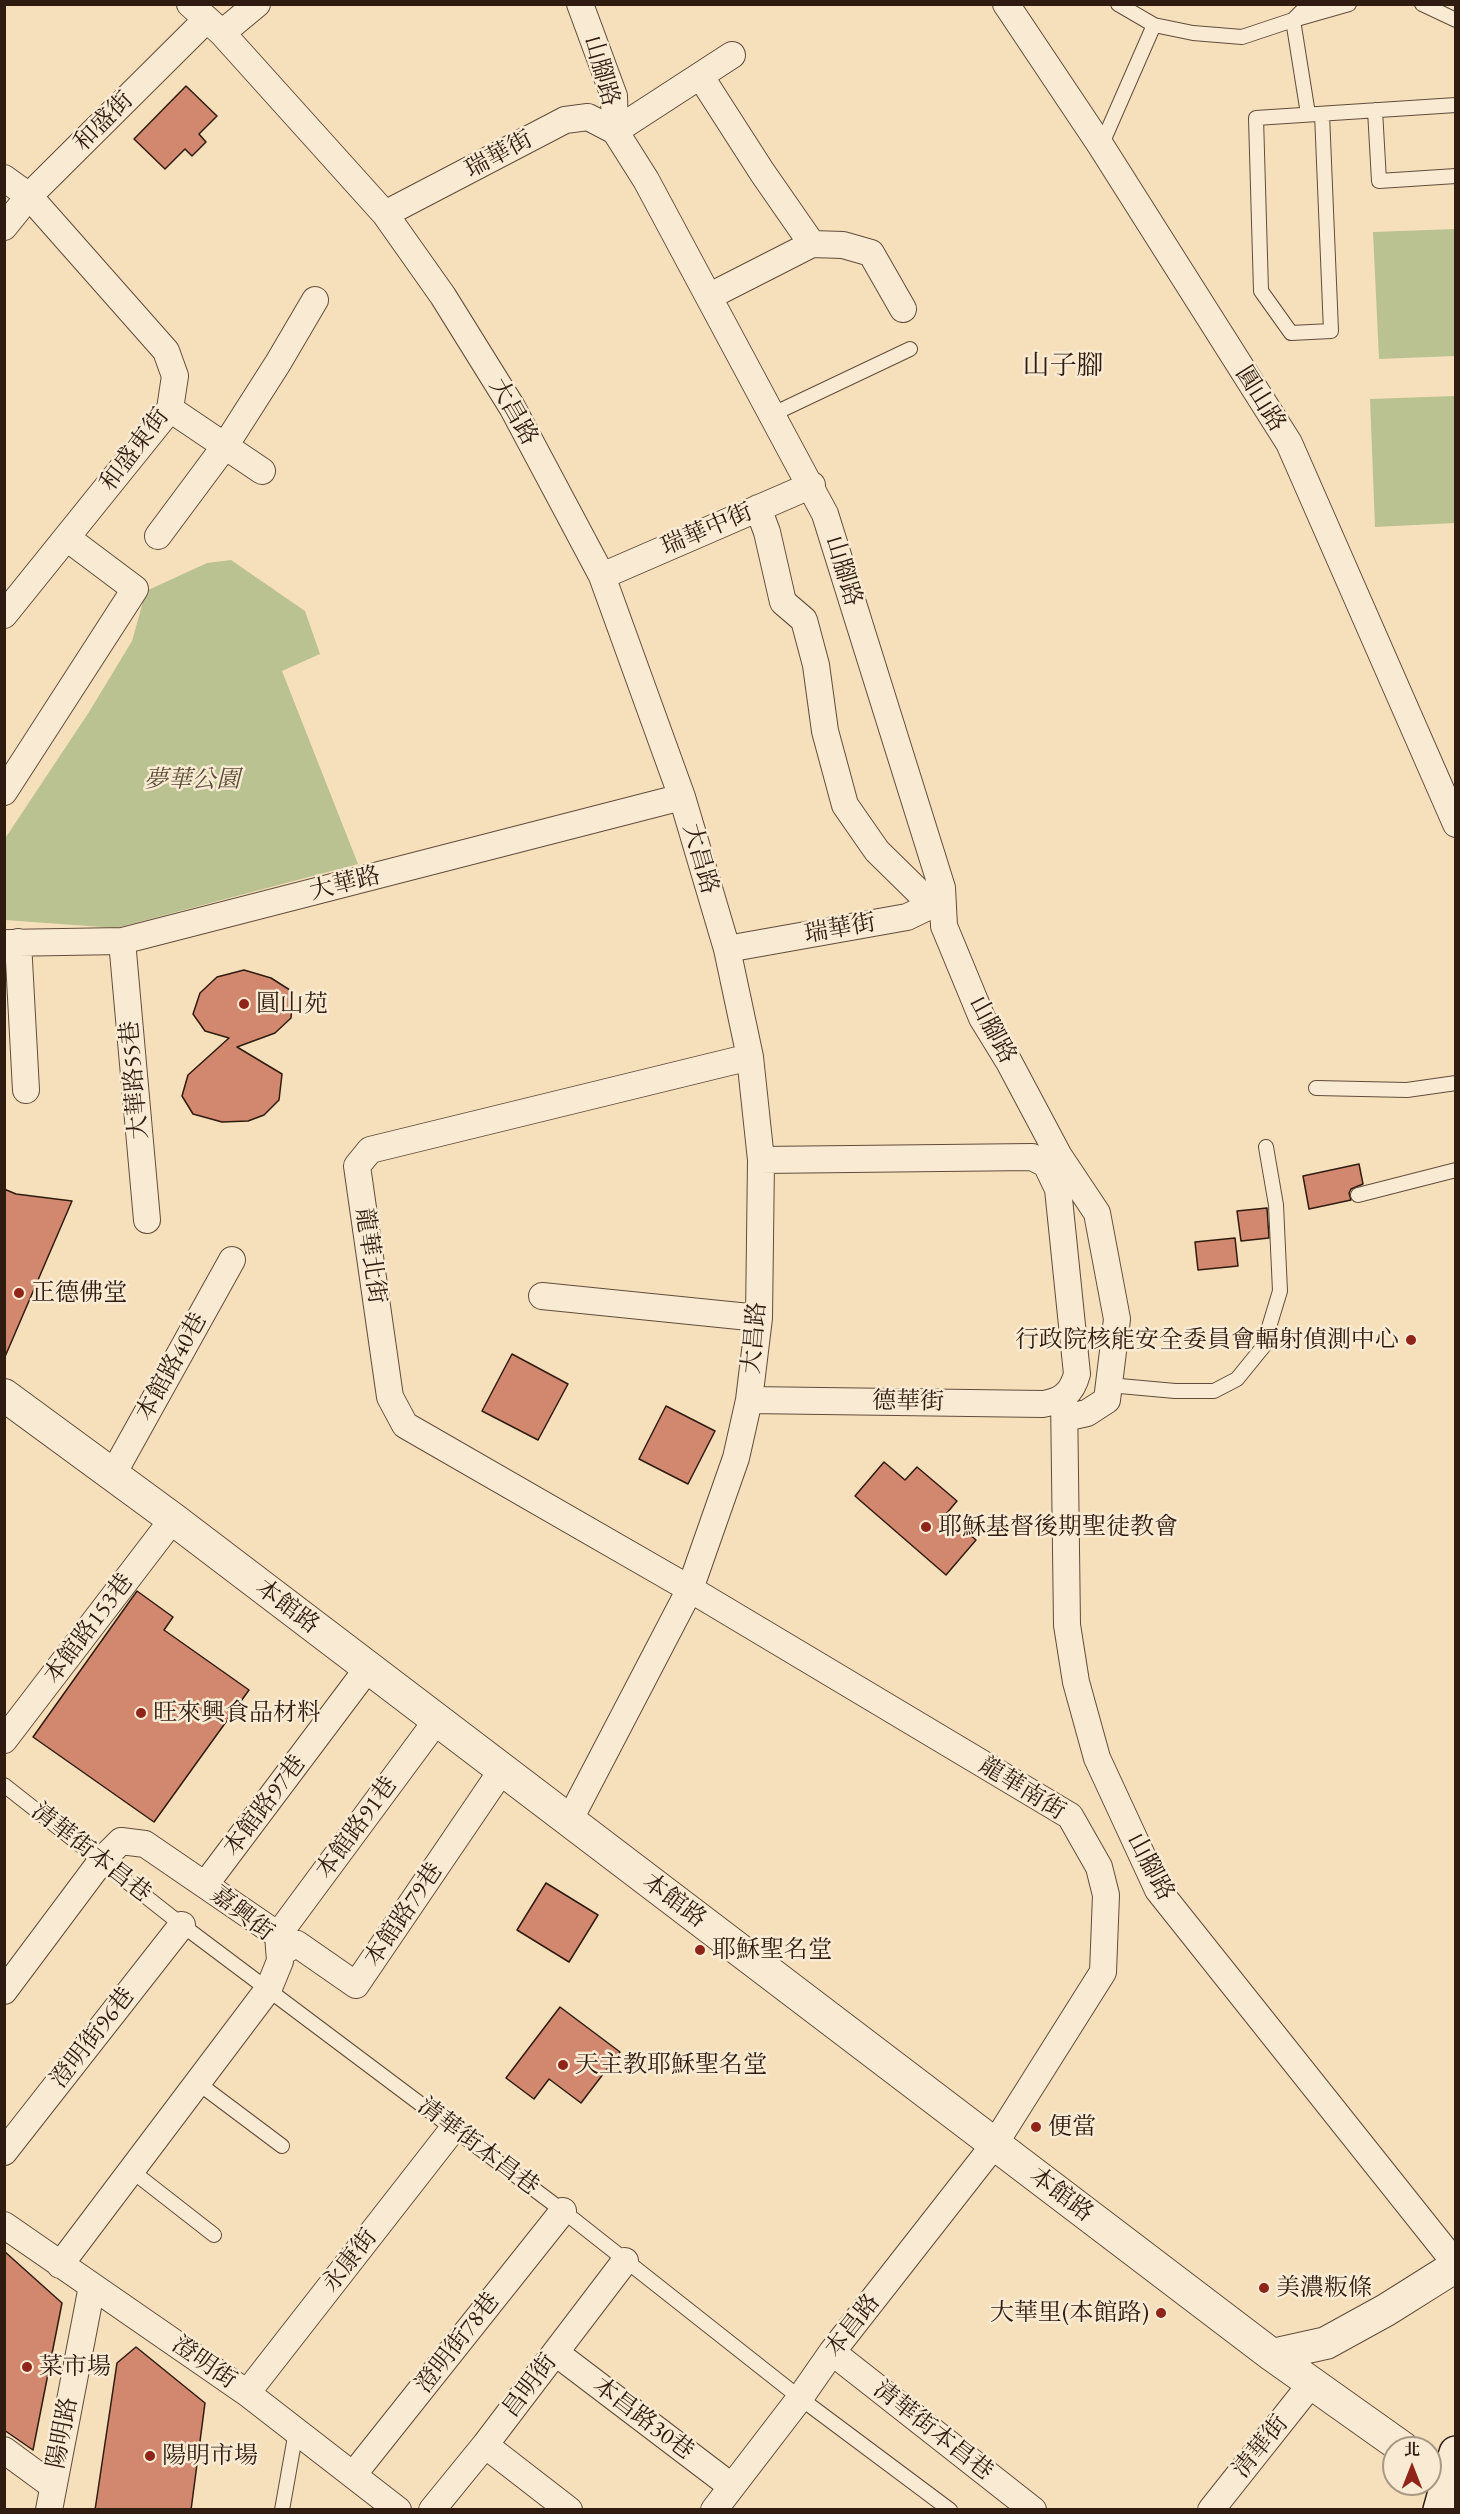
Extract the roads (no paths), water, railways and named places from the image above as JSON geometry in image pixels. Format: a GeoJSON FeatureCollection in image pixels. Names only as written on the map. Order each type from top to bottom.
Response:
{"type":"FeatureCollection","features":[{"type":"Feature","properties":{"kind":"street","name":"和盛街"},"geometry":{"type":"LineString","coordinates":[[4,227],[29,196],[206,19],[257,4]]}},
{"type":"Feature","properties":{"kind":"street","name":"山腳路"},"geometry":{"type":"LineString","coordinates":[[580,4],[614,96],[615,130],[646,180],[710,296],[812,485],[825,514],[944,926],[982,1018],[1009,1062],[1059,1156],[1097,1213],[1117,1319],[1107,1400],[1087,1413],[1064,1407]]}},
{"type":"Feature","properties":{"kind":"street","name":"圓山路"},"geometry":{"type":"LineString","coordinates":[[1006,4],[1101,146],[1289,443],[1455,824]]}},
{"type":"Feature","properties":{"kind":"street","name":"大昌路"},"geometry":{"type":"LineString","coordinates":[[206,19],[386,214],[443,296],[512,407],[602,576],[682,797],[727,949],[750,1057],[762,1160],[759,1318],[749,1400],[736,1458],[690,1589],[568,1821]]}},
{"type":"Feature","properties":{"kind":"street"},"geometry":{"type":"LineString","coordinates":[[615,130],[702,77],[732,55]]}},
{"type":"Feature","properties":{"kind":"street"},"geometry":{"type":"LineString","coordinates":[[702,77],[762,172],[812,244]]}},
{"type":"Feature","properties":{"kind":"street","name":"瑞華街"},"geometry":{"type":"LineString","coordinates":[[386,214],[566,120],[588,117],[615,130]]}},
{"type":"Feature","properties":{"kind":"street","name":"和盛東街"},"geometry":{"type":"LineString","coordinates":[[4,178],[29,196],[166,351],[175,376],[170,409],[4,615]]}},
{"type":"Feature","properties":{"kind":"street"},"geometry":{"type":"LineString","coordinates":[[710,296],[812,244],[843,245],[871,253],[903,309]]}},
{"type":"Feature","properties":{"kind":"street"},"geometry":{"type":"LineString","coordinates":[[158,536],[225,446],[315,300]]}},
{"type":"Feature","properties":{"kind":"street"},"geometry":{"type":"LineString","coordinates":[[170,409],[262,471]]}},
{"type":"Feature","properties":{"kind":"street","name":"瑞華中街"},"geometry":{"type":"LineString","coordinates":[[602,576],[812,485]]}},
{"type":"Feature","properties":{"kind":"street"},"geometry":{"type":"LineString","coordinates":[[758,508],[767,532],[783,602],[804,620],[816,665],[825,731],[845,805],[877,851],[937,896]]}},
{"type":"Feature","properties":{"kind":"street"},"geometry":{"type":"LineString","coordinates":[[4,792],[135,589],[67,538]]}},
{"type":"Feature","properties":{"kind":"street","name":"大華路"},"geometry":{"type":"LineString","coordinates":[[11,942],[122,941],[682,797]]}},
{"type":"Feature","properties":{"kind":"street","name":"瑞華街"},"geometry":{"type":"LineString","coordinates":[[727,949],[907,917],[937,896]]}},
{"type":"Feature","properties":{"kind":"street","name":"大華路55巷"},"geometry":{"type":"LineString","coordinates":[[122,941],[147,1220]]}},
{"type":"Feature","properties":{"kind":"street"},"geometry":{"type":"LineString","coordinates":[[11,942],[26,1090]]}},
{"type":"Feature","properties":{"kind":"street","name":"龍華北街"},"geometry":{"type":"LineString","coordinates":[[690,1589],[405,1425],[390,1397],[357,1166],[370,1150],[750,1057]]}},
{"type":"Feature","properties":{"kind":"street"},"geometry":{"type":"LineString","coordinates":[[762,1160],[1032,1156],[1046,1164],[1058,1189]]}},
{"type":"Feature","properties":{"kind":"street","name":"山腳路"},"geometry":{"type":"LineString","coordinates":[[1059,1156],[1058,1189],[1077,1374],[1064,1407],[1067,1625],[1076,1682],[1101,1768],[1158,1890],[1455,2265],[1386,2310],[1326,2343],[1272,2355]]}},
{"type":"Feature","properties":{"kind":"street","name":"本館路40巷"},"geometry":{"type":"LineString","coordinates":[[113,1474],[232,1260]]}},
{"type":"Feature","properties":{"kind":"street"},"geometry":{"type":"LineString","coordinates":[[542,1296],[759,1318]]}},
{"type":"Feature","properties":{"kind":"street","name":"本館路"},"geometry":{"type":"LineString","coordinates":[[6,1400],[113,1474],[173,1519],[994,2145],[1311,2384],[1386,2436]]}},
{"type":"Feature","properties":{"kind":"street","name":"德華街"},"geometry":{"type":"LineString","coordinates":[[749,1400],[1043,1404],[1056,1402],[1064,1407]]}},
{"type":"Feature","properties":{"kind":"street","name":"本館路153巷"},"geometry":{"type":"LineString","coordinates":[[4,1740],[173,1519]]}},
{"type":"Feature","properties":{"kind":"street","name":"龍華南街"},"geometry":{"type":"LineString","coordinates":[[690,1589],[1070,1816],[1099,1867],[1106,1895],[1103,1972],[994,2145]]}},
{"type":"Feature","properties":{"kind":"street","name":"本館路97巷"},"geometry":{"type":"LineString","coordinates":[[205,1885],[368,1668]]}},
{"type":"Feature","properties":{"kind":"street","name":"本館路91巷"},"geometry":{"type":"LineString","coordinates":[[279,1944],[437,1720]]}},
{"type":"Feature","properties":{"kind":"street","name":"本館路79巷"},"geometry":{"type":"LineString","coordinates":[[279,1944],[297,1944],[356,1985],[502,1770]]}},
{"type":"Feature","properties":{"kind":"street","name":"嘉興街"},"geometry":{"type":"LineString","coordinates":[[4,1990],[102,1860],[120,1841],[145,1844],[205,1885],[279,1944],[280,1961],[269,1988],[60,2265]]}},
{"type":"Feature","properties":{"kind":"street","name":"澄明街96巷"},"geometry":{"type":"LineString","coordinates":[[4,2152],[182,1925]]}},
{"type":"Feature","properties":{"kind":"street","name":"永康街"},"geometry":{"type":"LineString","coordinates":[[247,2393],[453,2129]]}},
{"type":"Feature","properties":{"kind":"street","name":"本昌路"},"geometry":{"type":"LineString","coordinates":[[721,2503],[832,2352],[994,2145]]}},
{"type":"Feature","properties":{"kind":"street","name":"澄明街78巷"},"geometry":{"type":"LineString","coordinates":[[353,2475],[563,2211]]}},
{"type":"Feature","properties":{"kind":"street","name":"澄明街"},"geometry":{"type":"LineString","coordinates":[[4,2225],[247,2393],[398,2510]]}},
{"type":"Feature","properties":{"kind":"street","name":"昌明街"},"geometry":{"type":"LineString","coordinates":[[432,2510],[485,2445],[626,2261]]}},
{"type":"Feature","properties":{"kind":"street","name":"陽明路"},"geometry":{"type":"LineString","coordinates":[[51,2498],[92,2286]]}},
{"type":"Feature","properties":{"kind":"street","name":"清華街本昌巷"},"geometry":{"type":"LineString","coordinates":[[832,2352],[1033,2510]]}},
{"type":"Feature","properties":{"kind":"street","name":"本昌路30巷"},"geometry":{"type":"LineString","coordinates":[[556,2353],[721,2503]]}},
{"type":"Feature","properties":{"kind":"street","name":"清華街"},"geometry":{"type":"LineString","coordinates":[[1211,2510],[1311,2384]]}},
{"type":"Feature","properties":{"kind":"street"},"geometry":{"type":"LineString","coordinates":[[485,2445],[569,2510]]}},
{"type":"Feature","properties":{"kind":"street"},"geometry":{"type":"LineString","coordinates":[[4,2450],[51,2498]]}},
{"type":"Feature","properties":{"kind":"lane"},"geometry":{"type":"LineString","coordinates":[[1118,4],[1154,25],[1193,33],[1242,36],[1349,4]]}},
{"type":"Feature","properties":{"kind":"lane"},"geometry":{"type":"LineString","coordinates":[[1293,20],[1309,4]]}},
{"type":"Feature","properties":{"kind":"lane"},"geometry":{"type":"LineString","coordinates":[[1422,4],[1455,20]]}},
{"type":"Feature","properties":{"kind":"lane"},"geometry":{"type":"LineString","coordinates":[[1293,20],[1315,114],[1331,332],[1291,333],[1261,291],[1256,118],[1315,114],[1375,110],[1455,105]]}},
{"type":"Feature","properties":{"kind":"lane"},"geometry":{"type":"LineString","coordinates":[[1101,146],[1154,25]]}},
{"type":"Feature","properties":{"kind":"lane"},"geometry":{"type":"LineString","coordinates":[[1375,110],[1379,180],[1455,176]]}},
{"type":"Feature","properties":{"kind":"lane"},"geometry":{"type":"LineString","coordinates":[[773,414],[910,349]]}},
{"type":"Feature","properties":{"kind":"lane"},"geometry":{"type":"LineString","coordinates":[[1316,1088],[1407,1090],[1455,1083]]}},
{"type":"Feature","properties":{"kind":"lane"},"geometry":{"type":"LineString","coordinates":[[1109,1385],[1175,1391],[1214,1391],[1237,1379],[1263,1347],[1280,1291],[1276,1205],[1266,1147]]}},
{"type":"Feature","properties":{"kind":"lane"},"geometry":{"type":"LineString","coordinates":[[1358,1195],[1455,1170]]}},
{"type":"Feature","properties":{"kind":"lane","name":"清華街本昌巷"},"geometry":{"type":"LineString","coordinates":[[4,1785],[182,1925],[269,1988],[563,2211],[800,2398],[950,2510]]}},
{"type":"Feature","properties":{"kind":"lane"},"geometry":{"type":"LineString","coordinates":[[198,2083],[282,2146]]}},
{"type":"Feature","properties":{"kind":"lane"},"geometry":{"type":"LineString","coordinates":[[132,2171],[214,2235]]}},
{"type":"Feature","properties":{"kind":"lane"},"geometry":{"type":"LineString","coordinates":[[282,2510],[296,2431]]}},
{"type":"Feature","properties":{"kind":"place","name":"圓山苑"},"geometry":{"type":"Point","coordinates":[244,1004]}},
{"type":"Feature","properties":{"kind":"place","name":"正德佛堂"},"geometry":{"type":"Point","coordinates":[19,1293]}},
{"type":"Feature","properties":{"kind":"place","name":"行政院核能安全委員會輻射偵測中心"},"geometry":{"type":"Point","coordinates":[1411,1340]}},
{"type":"Feature","properties":{"kind":"place","name":"耶穌基督後期聖徒教會"},"geometry":{"type":"Point","coordinates":[926,1527]}},
{"type":"Feature","properties":{"kind":"place","name":"旺來興食品材料"},"geometry":{"type":"Point","coordinates":[141,1713]}},
{"type":"Feature","properties":{"kind":"place","name":"耶穌聖名堂"},"geometry":{"type":"Point","coordinates":[700,1950]}},
{"type":"Feature","properties":{"kind":"place","name":"天主教耶穌聖名堂"},"geometry":{"type":"Point","coordinates":[563,2065]}},
{"type":"Feature","properties":{"kind":"place","name":"便當"},"geometry":{"type":"Point","coordinates":[1036,2127]}},
{"type":"Feature","properties":{"kind":"place","name":"美濃粄條"},"geometry":{"type":"Point","coordinates":[1264,2288]}},
{"type":"Feature","properties":{"kind":"place","name":"大華里(本館路)"},"geometry":{"type":"Point","coordinates":[1161,2313]}},
{"type":"Feature","properties":{"kind":"place","name":"菜市場"},"geometry":{"type":"Point","coordinates":[27,2367]}},
{"type":"Feature","properties":{"kind":"place","name":"陽明市場"},"geometry":{"type":"Point","coordinates":[150,2456]}},
{"type":"Feature","properties":{"kind":"district","name":"山子腳"},"geometry":{"type":"Point","coordinates":[1063,367]}},
{"type":"Feature","properties":{"kind":"park label","name":"夢華公園"},"geometry":{"type":"Point","coordinates":[192,780]}}]}
